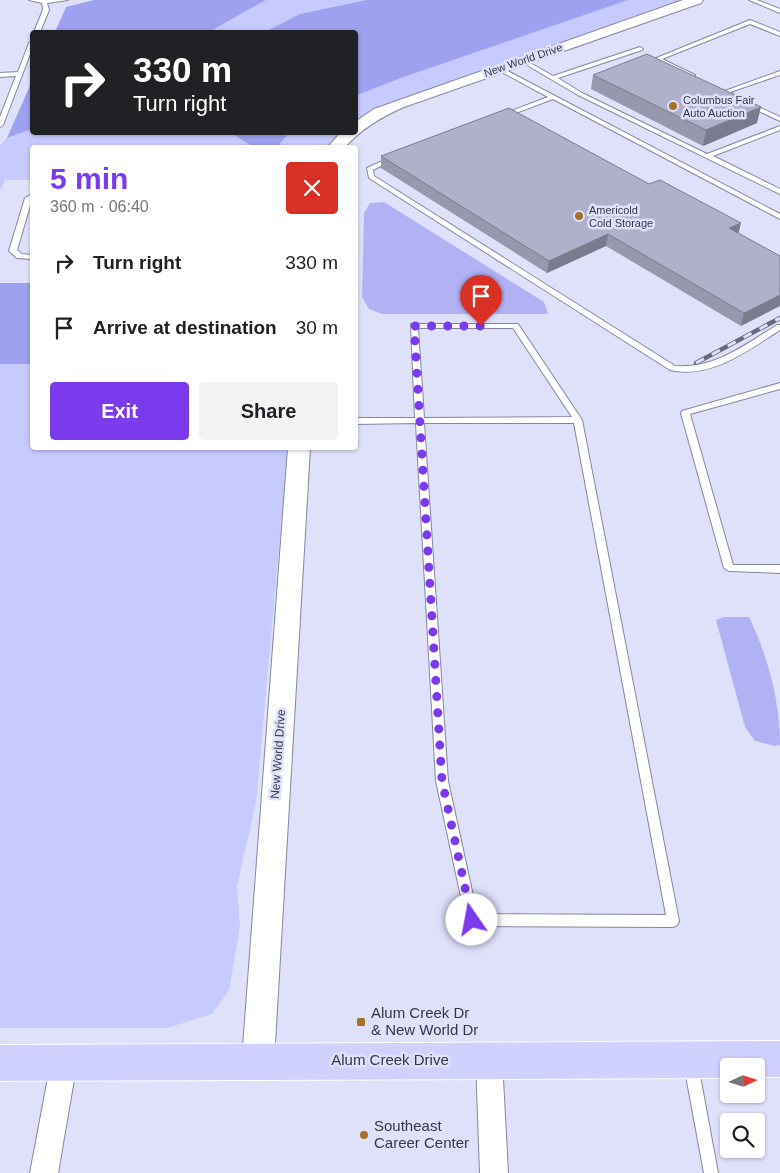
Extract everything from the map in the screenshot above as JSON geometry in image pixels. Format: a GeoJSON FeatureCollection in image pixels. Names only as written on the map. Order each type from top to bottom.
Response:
{"type":"FeatureCollection","features":[{"type":"Feature","properties":{"kind":"main road","name":"Alum Creek Drive"},"geometry":{"type":"LineString","coordinates":[[0,1063],[780,1058]]}},
{"type":"Feature","properties":{"kind":"street","name":"New World Drive"},"geometry":{"type":"LineString","coordinates":[[358,127],[379,112],[399,104],[696,0]]}},
{"type":"Feature","properties":{"kind":"street"},"geometry":{"type":"LineString","coordinates":[[338,145],[347,135]]}},
{"type":"Feature","properties":{"kind":"street","name":"New World Drive"},"geometry":{"type":"LineString","coordinates":[[258,1060],[299,450]]}},
{"type":"Feature","properties":{"kind":"street"},"geometry":{"type":"LineString","coordinates":[[489,1060],[494,1173]]}},
{"type":"Feature","properties":{"kind":"street"},"geometry":{"type":"LineString","coordinates":[[44,1173],[64,1062]]}},
{"type":"Feature","properties":{"kind":"lane"},"geometry":{"type":"LineString","coordinates":[[32,0],[44,2],[64,0]]}},
{"type":"Feature","properties":{"kind":"lane"},"geometry":{"type":"LineString","coordinates":[[752,0],[780,11]]}},
{"type":"Feature","properties":{"kind":"lane"},"geometry":{"type":"LineString","coordinates":[[38,30],[46,10],[44,2]]}},
{"type":"Feature","properties":{"kind":"lane"},"geometry":{"type":"LineString","coordinates":[[700,80],[657,58],[750,22],[780,34]]}},
{"type":"Feature","properties":{"kind":"lane"},"geometry":{"type":"LineString","coordinates":[[0,125],[30,48]]}},
{"type":"Feature","properties":{"kind":"lane"},"geometry":{"type":"LineString","coordinates":[[553,78],[640,49]]}},
{"type":"Feature","properties":{"kind":"lane"},"geometry":{"type":"LineString","coordinates":[[523,61],[553,78],[780,192]]}},
{"type":"Feature","properties":{"kind":"lane"},"geometry":{"type":"LineString","coordinates":[[500,69],[780,217]]}},
{"type":"Feature","properties":{"kind":"lane"},"geometry":{"type":"LineString","coordinates":[[725,92],[780,73]]}},
{"type":"Feature","properties":{"kind":"lane"},"geometry":{"type":"LineString","coordinates":[[0,75],[20,74]]}},
{"type":"Feature","properties":{"kind":"lane"},"geometry":{"type":"LineString","coordinates":[[717,88],[780,119]]}},
{"type":"Feature","properties":{"kind":"lane"},"geometry":{"type":"LineString","coordinates":[[499,118],[553,97]]}},
{"type":"Feature","properties":{"kind":"lane"},"geometry":{"type":"LineString","coordinates":[[708,156],[780,128]]}},
{"type":"Feature","properties":{"kind":"lane"},"geometry":{"type":"LineString","coordinates":[[400,155],[369,169],[371,177],[673,368],[683,370],[705,368],[778,331]]}},
{"type":"Feature","properties":{"kind":"lane"},"geometry":{"type":"LineString","coordinates":[[30,197],[28,212],[13,251],[20,256],[30,257]]}},
{"type":"Feature","properties":{"kind":"lane"},"geometry":{"type":"LineString","coordinates":[[414,326],[515,326],[578,420],[673,921],[472,920],[442,781],[420,422],[414,326]]}},
{"type":"Feature","properties":{"kind":"lane"},"geometry":{"type":"LineString","coordinates":[[780,386],[685,413],[729,568],[780,569]]}},
{"type":"Feature","properties":{"kind":"lane"},"geometry":{"type":"LineString","coordinates":[[358,421],[578,420]]}},
{"type":"Feature","properties":{"kind":"lane"},"geometry":{"type":"LineString","coordinates":[[690,1059],[710,1173]]}},
{"type":"Feature","properties":{"kind":"shaded area"},"geometry":{"type":"Polygon","coordinates":[[[94,0],[266,0],[213,30],[56,30],[66,7],[94,0]]]}},
{"type":"Feature","properties":{"kind":"shaded area"},"geometry":{"type":"Polygon","coordinates":[[[266,0],[366,0],[300,14],[269,30],[213,30],[266,0]]]}},
{"type":"Feature","properties":{"kind":"shaded area"},"geometry":{"type":"Polygon","coordinates":[[[366,0],[628,0],[401,78],[358,95],[358,30],[269,30],[300,14],[366,0]]]}},
{"type":"Feature","properties":{"kind":"shaded area"},"geometry":{"type":"Polygon","coordinates":[[[627,0],[683,0],[398,100],[358,122],[358,95],[401,78],[627,0]]]}},
{"type":"Feature","properties":{"kind":"shaded area"},"geometry":{"type":"Polygon","coordinates":[[[30,86],[30,130],[7,138],[30,86]]]}},
{"type":"Feature","properties":{"kind":"shaded area"},"geometry":{"type":"Polygon","coordinates":[[[30,130],[30,135],[234,135],[250,145],[30,145],[30,180],[5,180],[0,191],[0,145],[7,138],[30,130]]]}},
{"type":"Feature","properties":{"kind":"shaded area"},"geometry":{"type":"Polygon","coordinates":[[[234,135],[287,135],[279,145],[250,145],[234,135]]]}},
{"type":"Feature","properties":{"kind":"shaded area"},"geometry":{"type":"Polygon","coordinates":[[[287,135],[340,135],[329,145],[279,145],[287,135]]]}},
{"type":"Feature","properties":{"kind":"shaded area"},"geometry":{"type":"Polygon","coordinates":[[[384,202],[544,302],[548,314],[382,314],[369,309],[362,297],[364,213],[370,203],[384,202]]]}},
{"type":"Feature","properties":{"kind":"shaded area"},"geometry":{"type":"Polygon","coordinates":[[[0,283],[30,283],[30,364],[0,364],[0,283]]]}},
{"type":"Feature","properties":{"kind":"shaded area"},"geometry":{"type":"Polygon","coordinates":[[[0,364],[30,364],[30,450],[288,450],[256,803],[237,886],[240,927],[229,990],[212,1014],[167,1028],[0,1028],[0,364]]]}},
{"type":"Feature","properties":{"kind":"shaded area"},"geometry":{"type":"Polygon","coordinates":[[[724,617],[749,617],[756,632],[772,680],[778,712],[780,745],[775,746],[755,741],[745,727],[716,620],[724,617]]]}},
{"type":"Feature","properties":{"kind":"building"},"geometry":{"type":"Polygon","coordinates":[[[647,54],[761,107],[706,130],[593,75],[647,54]]]}},
{"type":"Feature","properties":{"kind":"building","name":"Americold Cold Storage"},"geometry":{"type":"Polygon","coordinates":[[[509,108],[649,184],[660,180],[741,223],[729,228],[780,256],[780,295],[744,313],[608,234],[549,261],[381,156],[509,108]]]}},
{"type":"Feature","properties":{"kind":"railway"},"geometry":{"type":"LineString","coordinates":[[696,363],[780,318]]}},
{"type":"Feature","properties":{"kind":"place","name":"Columbus Fair Auto Auction"},"geometry":{"type":"Point","coordinates":[673,106]}},
{"type":"Feature","properties":{"kind":"place","name":"Americold Cold Storage"},"geometry":{"type":"Point","coordinates":[579,216]}},
{"type":"Feature","properties":{"kind":"place","name":"Alum Creek Dr & New World Dr"},"geometry":{"type":"Point","coordinates":[361,1022]}},
{"type":"Feature","properties":{"kind":"place","name":"Southeast Career Center"},"geometry":{"type":"Point","coordinates":[364,1135]}},
{"type":"Feature","properties":{"kind":"route"},"geometry":{"type":"LineString","coordinates":[[472,920],[442,781],[414,326],[481,326]]}}]}
